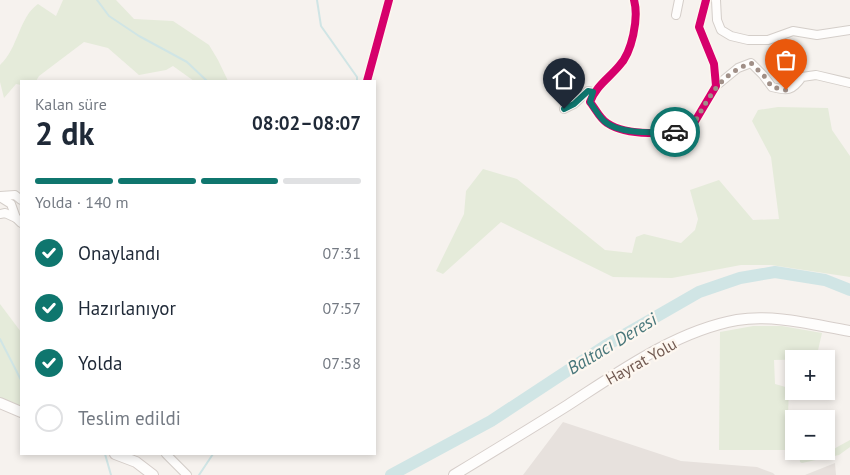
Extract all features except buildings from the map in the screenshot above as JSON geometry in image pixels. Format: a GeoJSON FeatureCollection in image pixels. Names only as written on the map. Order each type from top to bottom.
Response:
{"type":"FeatureCollection","features":[{"type":"Feature","properties":{"kind":"main road","name":"Hayrat Yolu"},"geometry":{"type":"LineString","coordinates":[[454,475],[620,372],[674,342],[705,328],[738,320],[769,318],[850,331]]}},
{"type":"Feature","properties":{"kind":"main road"},"geometry":{"type":"LineString","coordinates":[[0,403],[20,412]]}},
{"type":"Feature","properties":{"kind":"main road"},"geometry":{"type":"LineString","coordinates":[[118,455],[136,462],[153,475]]}},
{"type":"Feature","properties":{"kind":"street"},"geometry":{"type":"LineString","coordinates":[[367,80],[389,0]]}},
{"type":"Feature","properties":{"kind":"street"},"geometry":{"type":"LineString","coordinates":[[634,0],[636,7],[634,33],[625,59],[593,92],[590,102],[605,122],[619,128],[642,132],[677,132],[691,128],[716,86],[738,68],[751,63],[772,87],[786,90],[796,86],[802,77],[816,75],[850,83]]}},
{"type":"Feature","properties":{"kind":"street"},"geometry":{"type":"LineString","coordinates":[[676,15],[679,0]]}},
{"type":"Feature","properties":{"kind":"street"},"geometry":{"type":"LineString","coordinates":[[706,0],[699,27],[714,64],[716,86]]}},
{"type":"Feature","properties":{"kind":"street"},"geometry":{"type":"LineString","coordinates":[[716,0],[717,20],[721,30],[731,36],[748,40],[768,40],[793,31],[817,35],[850,30]]}},
{"type":"Feature","properties":{"kind":"street"},"geometry":{"type":"LineString","coordinates":[[564,109],[574,104],[588,91],[593,92]]}},
{"type":"Feature","properties":{"kind":"street"},"geometry":{"type":"LineString","coordinates":[[0,196],[15,195],[20,199]]}},
{"type":"Feature","properties":{"kind":"street"},"geometry":{"type":"LineString","coordinates":[[0,196],[11,204],[19,220]]}},
{"type":"Feature","properties":{"kind":"street"},"geometry":{"type":"LineString","coordinates":[[0,214],[5,213],[19,220]]}},
{"type":"Feature","properties":{"kind":"street"},"geometry":{"type":"LineString","coordinates":[[167,455],[187,475]]}},
{"type":"Feature","properties":{"kind":"shaded area"},"geometry":{"type":"Polygon","coordinates":[[[563,422],[681,461],[757,467],[775,475],[523,475],[563,422]]]}},
{"type":"Feature","properties":{"kind":"shaded area"},"geometry":{"type":"Polygon","coordinates":[[[835,463],[836,475],[805,475],[835,463]]]}},
{"type":"Feature","properties":{"kind":"green space"},"geometry":{"type":"Polygon","coordinates":[[[63,0],[116,0],[134,19],[173,21],[209,45],[228,80],[193,80],[173,66],[166,70],[139,75],[108,48],[84,42],[39,76],[37,80],[20,80],[20,85],[16,84],[4,98],[0,82],[0,65],[11,51],[27,17],[38,4],[56,16],[63,0]]]}},
{"type":"Feature","properties":{"kind":"green space"},"geometry":{"type":"Polygon","coordinates":[[[778,107],[828,108],[832,130],[850,156],[850,277],[771,265],[741,265],[672,278],[613,277],[501,222],[443,274],[436,271],[464,214],[466,191],[483,169],[517,179],[605,250],[632,253],[636,237],[644,234],[681,243],[695,230],[698,219],[690,190],[719,180],[753,220],[779,219],[771,157],[752,121],[758,110],[778,107]]]}},
{"type":"Feature","properties":{"kind":"green space"},"geometry":{"type":"Polygon","coordinates":[[[0,304],[20,331],[20,407],[0,397],[0,304]]]}},
{"type":"Feature","properties":{"kind":"green space"},"geometry":{"type":"Polygon","coordinates":[[[753,326],[782,326],[822,333],[818,350],[785,350],[785,360],[774,360],[775,384],[785,387],[785,400],[789,400],[788,410],[785,410],[785,450],[719,450],[720,332],[753,326]]]}},
{"type":"Feature","properties":{"kind":"green space"},"geometry":{"type":"Polygon","coordinates":[[[850,440],[850,447],[839,455],[835,456],[835,448],[850,440]]]}},
{"type":"Feature","properties":{"kind":"green space"},"geometry":{"type":"Polygon","coordinates":[[[800,460],[816,460],[802,463],[800,460]]]}},
{"type":"Feature","properties":{"kind":"waterway"},"geometry":{"type":"LineString","coordinates":[[97,0],[109,16],[139,36],[187,62],[206,80]]}},
{"type":"Feature","properties":{"kind":"waterway"},"geometry":{"type":"LineString","coordinates":[[317,0],[321,26],[357,77],[357,80]]}},
{"type":"Feature","properties":{"kind":"waterway","name":"Baltacı Deresi"},"geometry":{"type":"LineString","coordinates":[[391,475],[491,421],[605,346],[699,292],[740,278],[775,272],[825,280],[850,290]]}},
{"type":"Feature","properties":{"kind":"waterway"},"geometry":{"type":"LineString","coordinates":[[0,339],[20,378]]}},
{"type":"Feature","properties":{"kind":"waterway"},"geometry":{"type":"LineString","coordinates":[[105,455],[111,475]]}},
{"type":"Feature","properties":{"kind":"waterway"},"geometry":{"type":"LineString","coordinates":[[199,475],[212,455]]}},
{"type":"Feature","properties":{"kind":"cycle path"},"geometry":{"type":"LineString","coordinates":[[367,80],[389,0]]}},
{"type":"Feature","properties":{"kind":"cycle path"},"geometry":{"type":"LineString","coordinates":[[634,0],[635,25],[628,53],[596,91],[590,102],[607,123],[626,131],[648,133],[671,132],[691,128],[716,86],[714,64],[699,27],[706,0]]}},
{"type":"Feature","properties":{"kind":"way so far"},"geometry":{"type":"LineString","coordinates":[[675,132],[691,128],[716,86],[738,68],[751,63],[772,87],[786,90]]}},
{"type":"Feature","properties":{"kind":"route"},"geometry":{"type":"LineString","coordinates":[[564,109],[574,104],[588,91],[593,92],[590,102],[605,122],[619,128],[642,132],[675,132]]}}]}
